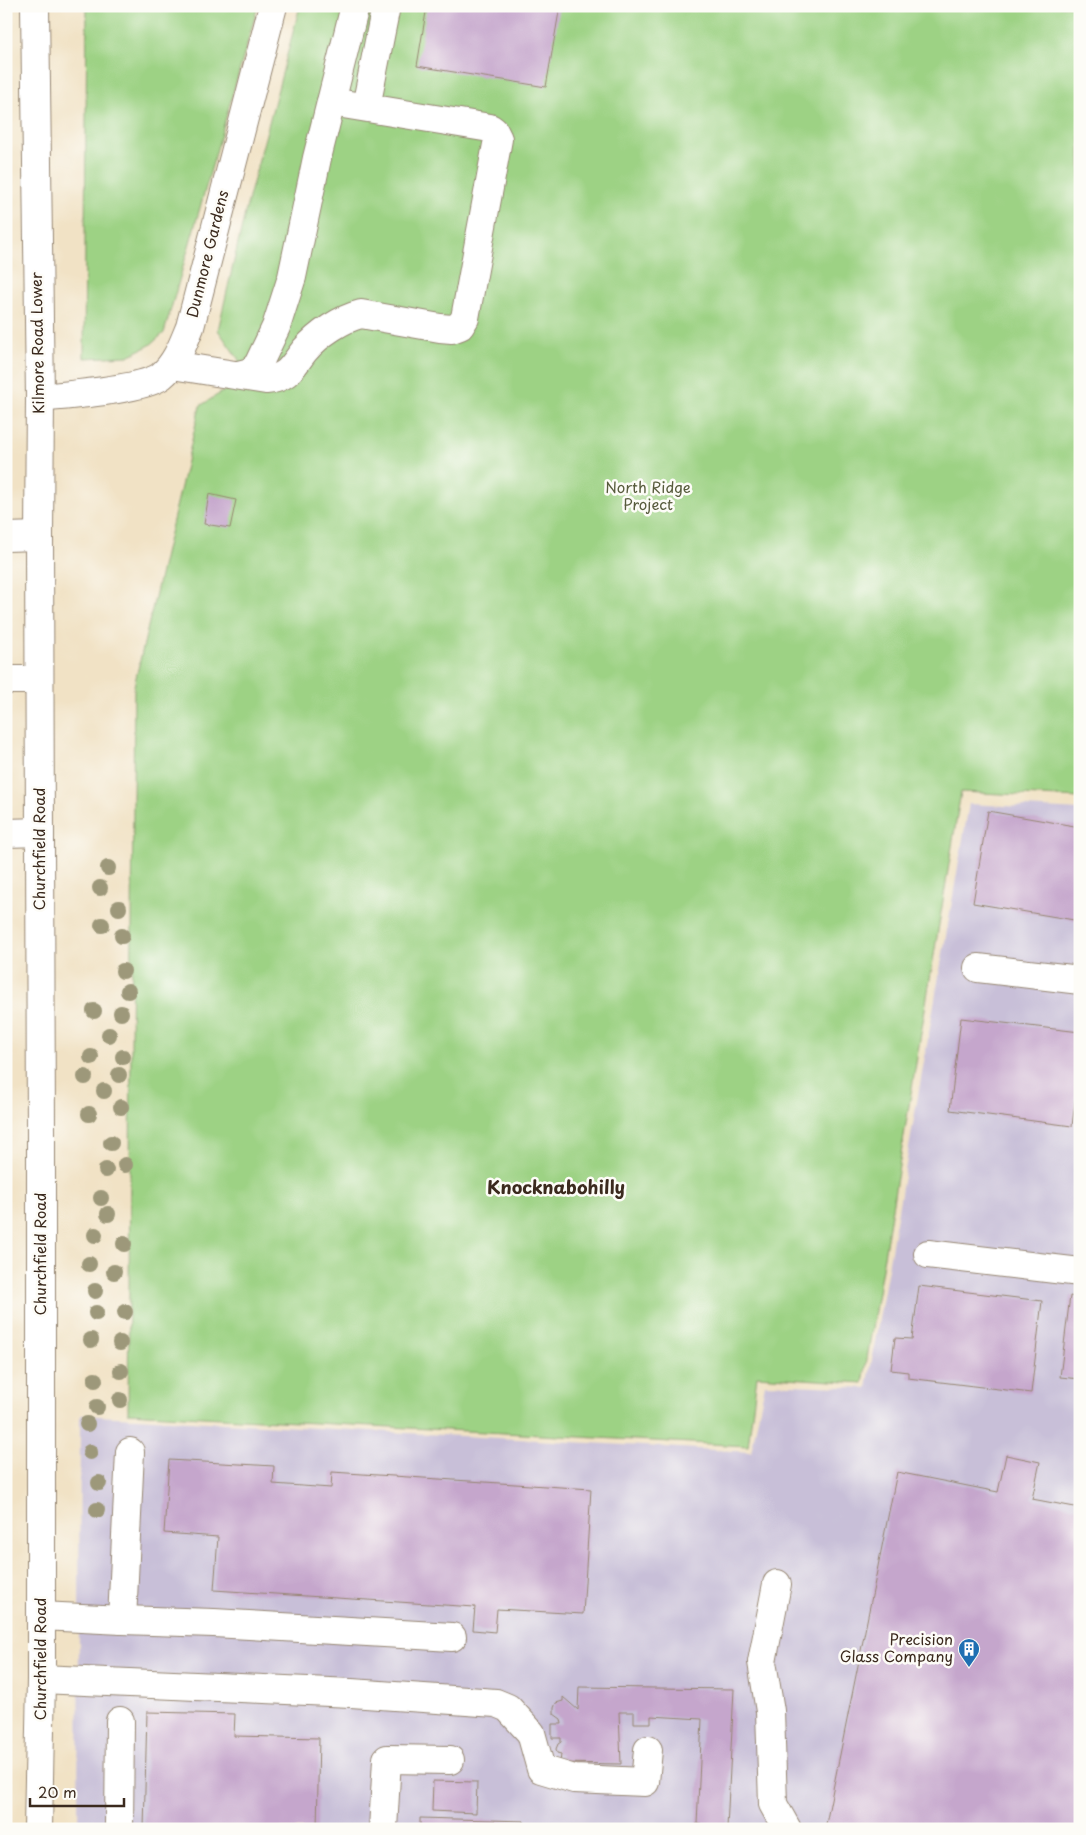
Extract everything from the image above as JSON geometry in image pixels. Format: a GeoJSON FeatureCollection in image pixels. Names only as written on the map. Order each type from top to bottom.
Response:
{"type":"FeatureCollection","features":[{"type":"Feature","properties":{"kind":"street","name":"Kilmore Road Lower"},"geometry":{"type":"LineString","coordinates":[[35,6],[40,398],[39,680]]}},
{"type":"Feature","properties":{"kind":"street","name":"Dunmore Gardens"},"geometry":{"type":"LineString","coordinates":[[40,398],[138,386],[160,377],[172,365],[190,327],[274,6]]}},
{"type":"Feature","properties":{"kind":"street"},"geometry":{"type":"LineString","coordinates":[[238,375],[250,372],[258,365],[276,327],[292,277],[354,6]]}},
{"type":"Feature","properties":{"kind":"street"},"geometry":{"type":"LineString","coordinates":[[366,108],[386,6]]}},
{"type":"Feature","properties":{"kind":"street"},"geometry":{"type":"LineString","coordinates":[[172,365],[266,380],[276,379],[285,375],[306,350],[323,335],[339,323],[353,316],[361,314],[452,329],[460,326],[465,318],[498,139],[494,131],[490,128],[331,102]]}},
{"type":"Feature","properties":{"kind":"street"},"geometry":{"type":"LineString","coordinates":[[6,536],[39,536]]}},
{"type":"Feature","properties":{"kind":"street"},"geometry":{"type":"LineString","coordinates":[[6,680],[39,680]]}},
{"type":"Feature","properties":{"kind":"street","name":"Churchfield Road"},"geometry":{"type":"LineString","coordinates":[[38,1829],[41,1679],[39,680]]}},
{"type":"Feature","properties":{"kind":"street"},"geometry":{"type":"LineString","coordinates":[[6,833],[40,832]]}},
{"type":"Feature","properties":{"kind":"street"},"geometry":{"type":"LineString","coordinates":[[978,968],[1080,980]]}},
{"type":"Feature","properties":{"kind":"street"},"geometry":{"type":"LineString","coordinates":[[928,1254],[1080,1272]]}},
{"type":"Feature","properties":{"kind":"street"},"geometry":{"type":"LineString","coordinates":[[122,1620],[130,1452]]}},
{"type":"Feature","properties":{"kind":"street"},"geometry":{"type":"LineString","coordinates":[[778,1584],[762,1662],[770,1711],[773,1804],[787,1829]]}},
{"type":"Feature","properties":{"kind":"street"},"geometry":{"type":"LineString","coordinates":[[41,1616],[452,1637]]}},
{"type":"Feature","properties":{"kind":"street"},"geometry":{"type":"LineString","coordinates":[[41,1679],[351,1693],[496,1703],[508,1708],[531,1733],[541,1769],[574,1779],[645,1782],[648,1750]]}},
{"type":"Feature","properties":{"kind":"street"},"geometry":{"type":"LineString","coordinates":[[119,1829],[120,1721]]}},
{"type":"Feature","properties":{"kind":"street"},"geometry":{"type":"LineString","coordinates":[[383,1829],[387,1759],[450,1760]]}},
{"type":"Feature","properties":{"kind":"shaded area"},"geometry":{"type":"Polygon","coordinates":[[[969,804],[1080,810],[1080,1829],[78,1829],[80,1415],[751,1452],[765,1384],[867,1388],[969,804]]]}},
{"type":"Feature","properties":{"kind":"green space"},"geometry":{"type":"Polygon","coordinates":[[[87,6],[258,6],[164,333],[150,345],[128,356],[84,358],[87,6]]]}},
{"type":"Feature","properties":{"kind":"green space","name":"North Ridge Project"},"geometry":{"type":"Polygon","coordinates":[[[300,6],[1080,6],[1080,798],[961,792],[863,1383],[757,1376],[748,1446],[128,1413],[134,686],[200,406],[230,387],[239,360],[218,330],[246,209],[300,6]]]}},
{"type":"Feature","properties":{"kind":"building"},"geometry":{"type":"Polygon","coordinates":[[[427,6],[560,6],[546,87],[417,66],[427,6]]]}},
{"type":"Feature","properties":{"kind":"building"},"geometry":{"type":"Polygon","coordinates":[[[209,494],[236,500],[230,528],[204,524],[209,494]]]}},
{"type":"Feature","properties":{"kind":"building"},"geometry":{"type":"Polygon","coordinates":[[[988,811],[1080,827],[1080,921],[973,903],[988,811]]]}},
{"type":"Feature","properties":{"kind":"building"},"geometry":{"type":"Polygon","coordinates":[[[961,1018],[1080,1032],[1080,1062],[1072,1126],[950,1110],[961,1018]]]}},
{"type":"Feature","properties":{"kind":"building"},"geometry":{"type":"Polygon","coordinates":[[[919,1286],[1042,1301],[1031,1393],[908,1378],[908,1372],[891,1370],[895,1338],[912,1339],[919,1286]]]}},
{"type":"Feature","properties":{"kind":"building"},"geometry":{"type":"Polygon","coordinates":[[[1070,1296],[1080,1298],[1080,1379],[1060,1377],[1070,1296]]]}},
{"type":"Feature","properties":{"kind":"building","name":"Precision Glass Company"},"geometry":{"type":"Polygon","coordinates":[[[1006,1455],[1040,1462],[1032,1499],[1080,1508],[1080,1829],[825,1829],[897,1472],[998,1492],[1006,1455]]]}},
{"type":"Feature","properties":{"kind":"building"},"geometry":{"type":"Polygon","coordinates":[[[169,1460],[274,1466],[273,1484],[331,1488],[332,1472],[591,1489],[583,1614],[497,1609],[495,1632],[473,1630],[475,1607],[214,1590],[218,1537],[164,1533],[169,1460]]]}},
{"type":"Feature","properties":{"kind":"building"},"geometry":{"type":"Polygon","coordinates":[[[579,1687],[734,1689],[727,1828],[697,1824],[702,1719],[651,1716],[651,1723],[634,1723],[634,1712],[619,1712],[621,1764],[560,1763],[561,1754],[557,1753],[556,1749],[561,1742],[561,1738],[552,1738],[552,1724],[562,1724],[561,1719],[554,1714],[554,1708],[556,1703],[563,1701],[563,1697],[578,1710],[579,1687]]]}},
{"type":"Feature","properties":{"kind":"building"},"geometry":{"type":"Polygon","coordinates":[[[147,1712],[235,1714],[234,1736],[319,1738],[317,1829],[144,1829],[147,1712]]]}},
{"type":"Feature","properties":{"kind":"building"},"geometry":{"type":"Polygon","coordinates":[[[433,1781],[477,1782],[476,1813],[432,1811],[433,1781]]]}},
{"type":"Feature","properties":{"kind":"building"},"geometry":{"type":"Polygon","coordinates":[[[420,1818],[524,1821],[524,1829],[420,1829],[420,1818]]]}},
{"type":"Feature","properties":{"kind":"place","name":"Precision Glass Company"},"geometry":{"type":"Point","coordinates":[969,1668]}},
{"type":"Feature","properties":{"kind":"district","name":"Knocknabohilly"},"geometry":{"type":"Point","coordinates":[556,1188]}}]}
